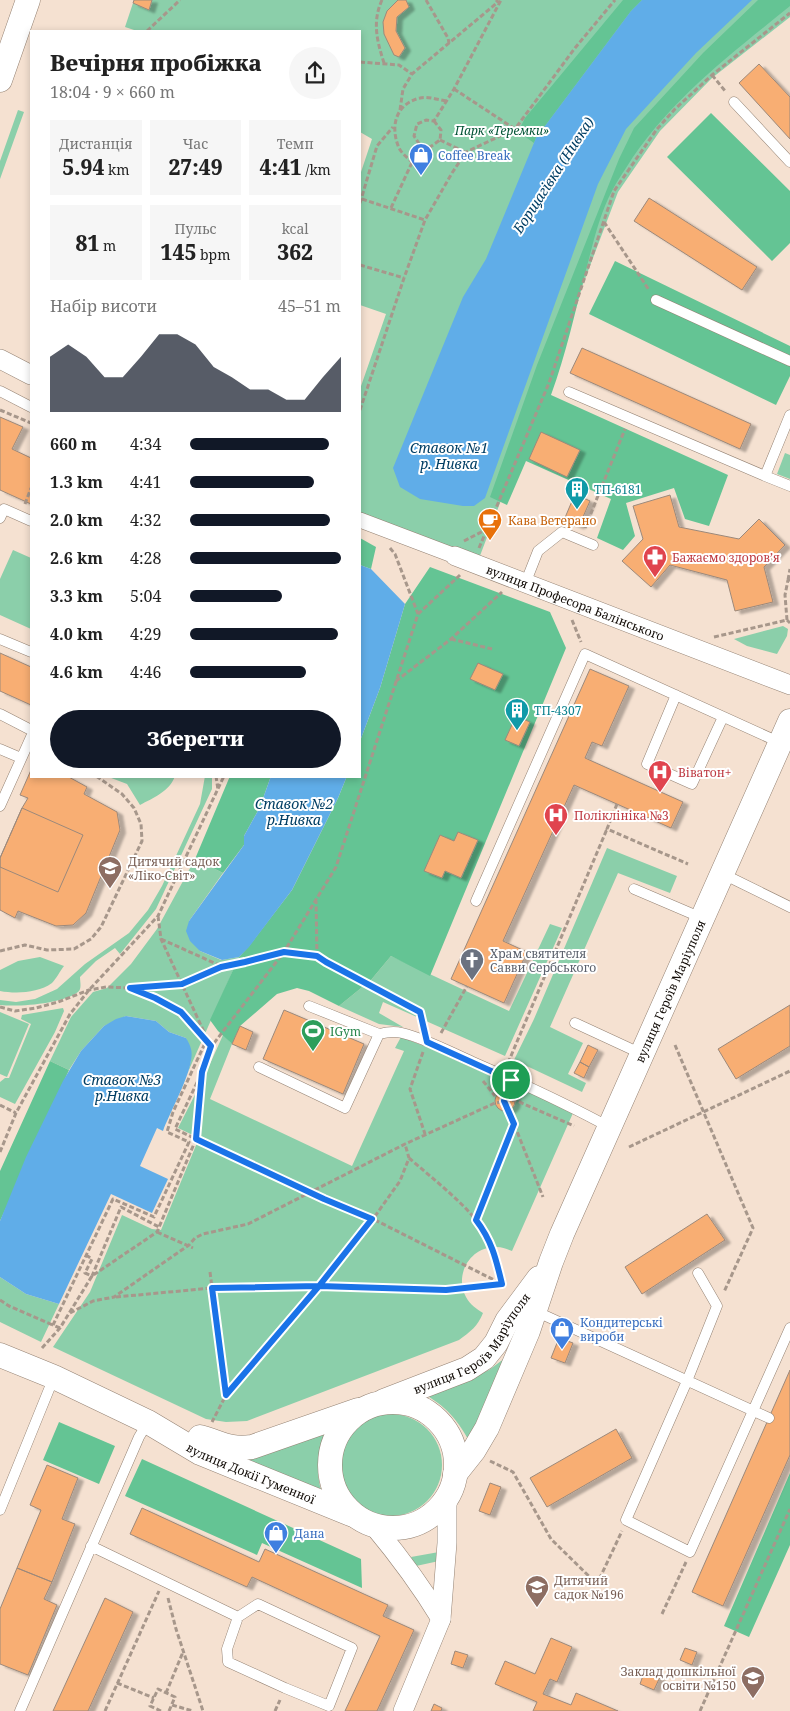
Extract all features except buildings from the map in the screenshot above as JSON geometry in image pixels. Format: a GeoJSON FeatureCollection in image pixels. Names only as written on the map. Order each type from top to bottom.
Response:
{"type":"FeatureCollection","features":[{"type":"Feature","properties":{"kind":"street"},"geometry":{"type":"LineString","coordinates":[[0,80],[28,0]]}},
{"type":"Feature","properties":{"kind":"street"},"geometry":{"type":"LineString","coordinates":[[0,360],[30,375]]}},
{"type":"Feature","properties":{"kind":"street","name":"вулиця Професора Балінського"},"geometry":{"type":"LineString","coordinates":[[365,522],[455,550],[473,564],[790,685]]}},
{"type":"Feature","properties":{"kind":"street","name":"вулиця Героїв Маріуполя"},"geometry":{"type":"LineString","coordinates":[[455,1474],[474,1450],[487,1428],[528,1331],[551,1262],[790,721]]}},
{"type":"Feature","properties":{"kind":"street","name":"вулиця Героїв Маріуполя"},"geometry":{"type":"LineString","coordinates":[[371,1406],[466,1369],[484,1358],[496,1343],[507,1321],[551,1262]]}},
{"type":"Feature","properties":{"kind":"street","name":"вулиця Докії Гуменної"},"geometry":{"type":"LineString","coordinates":[[0,1355],[54,1377],[148,1422],[200,1453],[365,1521],[410,1572],[441,1619]]}},
{"type":"Feature","properties":{"kind":"street"},"geometry":{"type":"LineString","coordinates":[[406,1403],[424,1410],[438,1422],[449,1438],[455,1456],[455,1474],[446,1498],[436,1511],[422,1521],[406,1527],[390,1528],[365,1521],[341,1501],[332,1482],[330,1460],[335,1439],[348,1421],[371,1406],[406,1403]]}},
{"type":"Feature","properties":{"kind":"street","name":"вулиця Докії Гуменної"},"geometry":{"type":"LineString","coordinates":[[148,1422],[206,1439],[224,1447],[238,1449],[252,1447],[371,1406]]}},
{"type":"Feature","properties":{"kind":"street"},"geometry":{"type":"LineString","coordinates":[[403,1711],[441,1619],[447,1543],[446,1498]]}},
{"type":"Feature","properties":{"kind":"lane"},"geometry":{"type":"LineString","coordinates":[[734,102],[790,162]]}},
{"type":"Feature","properties":{"kind":"lane"},"geometry":{"type":"LineString","coordinates":[[656,300],[790,361]]}},
{"type":"Feature","properties":{"kind":"lane"},"geometry":{"type":"LineString","coordinates":[[0,391],[30,406]]}},
{"type":"Feature","properties":{"kind":"lane"},"geometry":{"type":"LineString","coordinates":[[569,392],[790,486]]}},
{"type":"Feature","properties":{"kind":"lane"},"geometry":{"type":"LineString","coordinates":[[765,476],[790,415]]}},
{"type":"Feature","properties":{"kind":"lane"},"geometry":{"type":"LineString","coordinates":[[0,518],[4,509],[30,521]]}},
{"type":"Feature","properties":{"kind":"lane"},"geometry":{"type":"LineString","coordinates":[[520,582],[538,551],[562,532],[594,545]]}},
{"type":"Feature","properties":{"kind":"lane"},"geometry":{"type":"LineString","coordinates":[[0,638],[30,652]]}},
{"type":"Feature","properties":{"kind":"lane"},"geometry":{"type":"LineString","coordinates":[[476,901],[586,654],[781,743]]}},
{"type":"Feature","properties":{"kind":"lane"},"geometry":{"type":"LineString","coordinates":[[676,696],[647,764],[692,784],[724,717]]}},
{"type":"Feature","properties":{"kind":"lane"},"geometry":{"type":"LineString","coordinates":[[0,714],[30,729]]}},
{"type":"Feature","properties":{"kind":"lane"},"geometry":{"type":"LineString","coordinates":[[0,806],[30,738]]}},
{"type":"Feature","properties":{"kind":"lane"},"geometry":{"type":"LineString","coordinates":[[0,749],[21,758]]}},
{"type":"Feature","properties":{"kind":"lane"},"geometry":{"type":"LineString","coordinates":[[723,874],[790,907]]}},
{"type":"Feature","properties":{"kind":"lane"},"geometry":{"type":"LineString","coordinates":[[634,889],[703,918]]}},
{"type":"Feature","properties":{"kind":"lane"},"geometry":{"type":"LineString","coordinates":[[309,1006],[379,1034],[388,1032],[402,1033],[431,1043],[581,1111],[609,1127]]}},
{"type":"Feature","properties":{"kind":"lane"},"geometry":{"type":"LineString","coordinates":[[575,1023],[642,1054]]}},
{"type":"Feature","properties":{"kind":"lane"},"geometry":{"type":"LineString","coordinates":[[259,1068],[345,1108],[379,1034]]}},
{"type":"Feature","properties":{"kind":"lane"},"geometry":{"type":"LineString","coordinates":[[698,1273],[717,1306],[687,1381],[626,1520],[690,1552],[790,1328]]}},
{"type":"Feature","properties":{"kind":"lane"},"geometry":{"type":"LineString","coordinates":[[535,1311],[769,1418]]}},
{"type":"Feature","properties":{"kind":"lane"},"geometry":{"type":"LineString","coordinates":[[0,1510],[54,1377]]}},
{"type":"Feature","properties":{"kind":"lane"},"geometry":{"type":"LineString","coordinates":[[20,1711],[139,1437],[148,1422]]}},
{"type":"Feature","properties":{"kind":"lane"},"geometry":{"type":"LineString","coordinates":[[91,1546],[238,1617]]}},
{"type":"Feature","properties":{"kind":"lane"},"geometry":{"type":"LineString","coordinates":[[258,1604],[352,1648],[329,1706],[228,1662],[227,1649],[238,1617],[258,1604]]}},
{"type":"Feature","properties":{"kind":"path"},"geometry":{"type":"LineString","coordinates":[[148,30],[180,0]]}},
{"type":"Feature","properties":{"kind":"path"},"geometry":{"type":"LineString","coordinates":[[382,0],[376,25],[378,43],[384,63]]}},
{"type":"Feature","properties":{"kind":"path"},"geometry":{"type":"LineString","coordinates":[[426,0],[448,38],[449,44]]}},
{"type":"Feature","properties":{"kind":"path"},"geometry":{"type":"LineString","coordinates":[[361,407],[425,220],[452,173],[466,152],[515,129],[575,48],[615,0]]}},
{"type":"Feature","properties":{"kind":"path"},"geometry":{"type":"LineString","coordinates":[[425,220],[361,200],[377,146],[393,126],[400,110],[403,89],[412,74],[498,1]]}},
{"type":"Feature","properties":{"kind":"path"},"geometry":{"type":"LineString","coordinates":[[434,121],[454,89],[498,1]]}},
{"type":"Feature","properties":{"kind":"path"},"geometry":{"type":"LineString","coordinates":[[502,1284],[372,1219],[175,1129],[202,1072],[211,1046],[284,952],[336,867],[418,614],[473,564],[550,383],[614,191],[657,130],[675,109],[712,75],[790,13]]}},
{"type":"Feature","properties":{"kind":"path"},"geometry":{"type":"LineString","coordinates":[[361,62],[399,65],[412,74]]}},
{"type":"Feature","properties":{"kind":"path"},"geometry":{"type":"LineString","coordinates":[[712,75],[734,102]]}},
{"type":"Feature","properties":{"kind":"path"},"geometry":{"type":"LineString","coordinates":[[454,89],[515,129],[521,135]]}},
{"type":"Feature","properties":{"kind":"path"},"geometry":{"type":"LineString","coordinates":[[400,110],[408,103],[421,98],[447,101]]}},
{"type":"Feature","properties":{"kind":"path"},"geometry":{"type":"LineString","coordinates":[[426,120],[434,121],[440,130],[440,140],[430,147],[420,145],[414,136],[417,124],[426,120]]}},
{"type":"Feature","properties":{"kind":"path"},"geometry":{"type":"LineString","coordinates":[[393,126],[400,150],[413,163]]}},
{"type":"Feature","properties":{"kind":"path"},"geometry":{"type":"LineString","coordinates":[[440,140],[471,155]]}},
{"type":"Feature","properties":{"kind":"path"},"geometry":{"type":"LineString","coordinates":[[391,208],[420,145]]}},
{"type":"Feature","properties":{"kind":"path"},"geometry":{"type":"LineString","coordinates":[[604,221],[656,300]]}},
{"type":"Feature","properties":{"kind":"path"},"geometry":{"type":"LineString","coordinates":[[361,265],[404,278]]}},
{"type":"Feature","properties":{"kind":"path"},"geometry":{"type":"LineString","coordinates":[[0,410],[30,423]]}},
{"type":"Feature","properties":{"kind":"path"},"geometry":{"type":"LineString","coordinates":[[580,540],[630,418]]}},
{"type":"Feature","properties":{"kind":"path"},"geometry":{"type":"LineString","coordinates":[[26,502],[30,491]]}},
{"type":"Feature","properties":{"kind":"path"},"geometry":{"type":"LineString","coordinates":[[365,522],[395,554],[418,614]]}},
{"type":"Feature","properties":{"kind":"path"},"geometry":{"type":"LineString","coordinates":[[455,550],[488,528]]}},
{"type":"Feature","properties":{"kind":"path"},"geometry":{"type":"LineString","coordinates":[[711,637],[789,622],[785,595],[790,569]]}},
{"type":"Feature","properties":{"kind":"path"},"geometry":{"type":"LineString","coordinates":[[396,681],[520,582]]}},
{"type":"Feature","properties":{"kind":"path"},"geometry":{"type":"LineString","coordinates":[[564,599],[586,654]]}},
{"type":"Feature","properties":{"kind":"path"},"geometry":{"type":"LineString","coordinates":[[451,639],[492,649]]}},
{"type":"Feature","properties":{"kind":"path"},"geometry":{"type":"LineString","coordinates":[[0,950],[25,945],[47,950],[74,949],[91,939],[101,926],[142,841],[141,824],[134,808],[122,794],[98,778]]}},
{"type":"Feature","properties":{"kind":"path"},"geometry":{"type":"LineString","coordinates":[[216,778],[219,791]]}},
{"type":"Feature","properties":{"kind":"path"},"geometry":{"type":"LineString","coordinates":[[0,1152],[16,1113],[70,1014],[89,990],[158,916],[219,791],[223,778]]}},
{"type":"Feature","properties":{"kind":"path"},"geometry":{"type":"LineString","coordinates":[[543,1197],[504,1101],[507,1078],[617,804]]}},
{"type":"Feature","properties":{"kind":"path"},"geometry":{"type":"LineString","coordinates":[[606,829],[688,864]]}},
{"type":"Feature","properties":{"kind":"path"},"geometry":{"type":"LineString","coordinates":[[316,897],[317,956]]}},
{"type":"Feature","properties":{"kind":"path"},"geometry":{"type":"LineString","coordinates":[[158,916],[161,940],[211,1046]]}},
{"type":"Feature","properties":{"kind":"path"},"geometry":{"type":"LineString","coordinates":[[161,940],[221,967]]}},
{"type":"Feature","properties":{"kind":"path"},"geometry":{"type":"LineString","coordinates":[[0,1007],[15,1011],[36,1008],[89,990],[106,987],[130,988],[182,984],[221,967],[284,952],[317,956],[420,1012],[431,1043]]}},
{"type":"Feature","properties":{"kind":"path"},"geometry":{"type":"LineString","coordinates":[[426,1134],[410,1089],[431,1043],[467,986]]}},
{"type":"Feature","properties":{"kind":"path"},"geometry":{"type":"LineString","coordinates":[[130,988],[155,998],[181,1012],[211,1046]]}},
{"type":"Feature","properties":{"kind":"path"},"geometry":{"type":"LineString","coordinates":[[194,1144],[167,1132],[173,1112],[206,1041]]}},
{"type":"Feature","properties":{"kind":"path"},"geometry":{"type":"LineString","coordinates":[[676,1045],[753,1228],[717,1306]]}},
{"type":"Feature","properties":{"kind":"path"},"geometry":{"type":"LineString","coordinates":[[628,1147],[790,1071]]}},
{"type":"Feature","properties":{"kind":"path"},"geometry":{"type":"LineString","coordinates":[[92,1276],[157,1232],[196,1139],[202,1072]]}},
{"type":"Feature","properties":{"kind":"path"},"geometry":{"type":"LineString","coordinates":[[114,1297],[189,1245],[195,1238],[203,1234],[248,1224],[405,1144],[494,1103],[515,1100],[574,1126]]}},
{"type":"Feature","properties":{"kind":"path"},"geometry":{"type":"LineString","coordinates":[[0,1104],[16,1113]]}},
{"type":"Feature","properties":{"kind":"path"},"geometry":{"type":"LineString","coordinates":[[476,1220],[514,1124]]}},
{"type":"Feature","properties":{"kind":"path"},"geometry":{"type":"LineString","coordinates":[[53,1326],[113,1199],[154,1218],[188,1142]]}},
{"type":"Feature","properties":{"kind":"path"},"geometry":{"type":"LineString","coordinates":[[405,1144],[409,1158],[476,1220],[486,1234],[492,1247],[502,1284]]}},
{"type":"Feature","properties":{"kind":"path"},"geometry":{"type":"LineString","coordinates":[[211,1427],[226,1395],[319,1286],[372,1219],[400,1181],[409,1158]]}},
{"type":"Feature","properties":{"kind":"path"},"geometry":{"type":"LineString","coordinates":[[42,1348],[60,1328],[92,1276],[121,1207],[159,1227]]}},
{"type":"Feature","properties":{"kind":"path"},"geometry":{"type":"LineString","coordinates":[[157,1232],[193,1248]]}},
{"type":"Feature","properties":{"kind":"path"},"geometry":{"type":"LineString","coordinates":[[86,1255],[92,1259],[85,1273],[92,1276]]}},
{"type":"Feature","properties":{"kind":"path"},"geometry":{"type":"LineString","coordinates":[[210,1272],[226,1395]]}},
{"type":"Feature","properties":{"kind":"path"},"geometry":{"type":"LineString","coordinates":[[70,1313],[93,1301],[114,1297],[212,1288],[319,1286],[446,1290],[502,1284]]}},
{"type":"Feature","properties":{"kind":"path"},"geometry":{"type":"LineString","coordinates":[[0,1300],[60,1328]]}},
{"type":"Feature","properties":{"kind":"path"},"geometry":{"type":"LineString","coordinates":[[487,1459],[513,1472],[551,1539],[597,1584],[626,1520]]}},
{"type":"Feature","properties":{"kind":"path"},"geometry":{"type":"LineString","coordinates":[[700,1711],[790,1509]]}},
{"type":"Feature","properties":{"kind":"path"},"geometry":{"type":"LineString","coordinates":[[662,1614],[690,1552]]}},
{"type":"Feature","properties":{"kind":"path"},"geometry":{"type":"LineString","coordinates":[[163,1581],[183,1652],[203,1711]]}},
{"type":"Feature","properties":{"kind":"path"},"geometry":{"type":"LineString","coordinates":[[105,1711],[163,1581]]}},
{"type":"Feature","properties":{"kind":"path"},"geometry":{"type":"LineString","coordinates":[[166,1693],[183,1652]]}},
{"type":"Feature","properties":{"kind":"path"},"geometry":{"type":"LineString","coordinates":[[117,1683],[154,1698]]}},
{"type":"Feature","properties":{"kind":"path"},"geometry":{"type":"LineString","coordinates":[[160,1711],[150,1706],[158,1689],[175,1697],[169,1711]]}},
{"type":"Feature","properties":{"kind":"path"},"geometry":{"type":"LineString","coordinates":[[172,1705],[194,1711]]}},
{"type":"Feature","properties":{"kind":"green space","name":"Парк «Теремки»"},"geometry":{"type":"Polygon","coordinates":[[[152,0],[790,0],[790,17],[712,78],[660,131],[618,192],[478,561],[361,514],[361,386],[386,314],[361,305],[361,172],[372,139],[361,133],[361,30],[134,30],[125,27],[133,3],[149,9],[152,0]]]}},
{"type":"Feature","properties":{"kind":"green space"},"geometry":{"type":"Polygon","coordinates":[[[623,0],[642,0],[631,11],[534,143],[520,133],[524,130],[521,126],[525,118],[623,0]]]}},
{"type":"Feature","properties":{"kind":"green space"},"geometry":{"type":"Polygon","coordinates":[[[758,0],[790,0],[790,6],[701,80],[661,121],[622,173],[607,200],[597,230],[566,349],[551,395],[728,475],[709,526],[685,519],[674,488],[626,503],[635,536],[623,550],[597,538],[611,499],[526,461],[507,505],[490,497],[537,365],[619,159],[634,128],[703,53],[758,0]]]}},
{"type":"Feature","properties":{"kind":"green space"},"geometry":{"type":"Polygon","coordinates":[[[18,110],[24,112],[0,179],[0,161],[18,110]]]}},
{"type":"Feature","properties":{"kind":"green space"},"geometry":{"type":"Polygon","coordinates":[[[711,113],[790,191],[790,243],[772,261],[667,157],[711,113]]]}},
{"type":"Feature","properties":{"kind":"green space"},"geometry":{"type":"Polygon","coordinates":[[[615,261],[790,346],[790,376],[776,405],[589,314],[615,261]]]}},
{"type":"Feature","properties":{"kind":"green space"},"geometry":{"type":"Polygon","coordinates":[[[785,453],[790,455],[790,479],[777,474],[785,453]]]}},
{"type":"Feature","properties":{"kind":"green space"},"geometry":{"type":"Polygon","coordinates":[[[361,539],[376,547],[371,569],[361,565],[361,539]]]}},
{"type":"Feature","properties":{"kind":"green space"},"geometry":{"type":"Polygon","coordinates":[[[13,550],[30,558],[30,629],[0,615],[0,579],[13,550]]]}},
{"type":"Feature","properties":{"kind":"green space"},"geometry":{"type":"Polygon","coordinates":[[[430,567],[550,612],[566,648],[430,976],[391,956],[371,980],[339,1006],[309,991],[297,988],[277,994],[240,1026],[232,1044],[218,1031],[210,1020],[239,957],[292,890],[346,778],[361,778],[361,738],[380,688],[405,604],[430,567]]]}},
{"type":"Feature","properties":{"kind":"green space"},"geometry":{"type":"Polygon","coordinates":[[[783,626],[788,629],[787,636],[777,654],[747,646],[734,639],[783,626]]]}},
{"type":"Feature","properties":{"kind":"green space"},"geometry":{"type":"Polygon","coordinates":[[[111,778],[174,778],[165,790],[140,805],[127,784],[111,778]]]}},
{"type":"Feature","properties":{"kind":"green space"},"geometry":{"type":"Polygon","coordinates":[[[205,778],[212,778],[212,789],[156,909],[120,954],[115,948],[96,961],[80,977],[79,991],[71,996],[40,1004],[0,1005],[0,1000],[16,1002],[35,999],[57,989],[85,964],[129,933],[148,910],[162,886],[200,804],[205,778]]]}},
{"type":"Feature","properties":{"kind":"green space"},"geometry":{"type":"Polygon","coordinates":[[[229,778],[270,778],[260,807],[244,836],[244,845],[223,873],[195,859],[229,778]]]}},
{"type":"Feature","properties":{"kind":"green space"},"geometry":{"type":"Polygon","coordinates":[[[607,848],[677,876],[670,893],[618,873],[550,1027],[583,1043],[568,1074],[586,1083],[582,1092],[514,1060],[534,1019],[607,848]]]}},
{"type":"Feature","properties":{"kind":"green space"},"geometry":{"type":"Polygon","coordinates":[[[195,859],[223,873],[189,921],[200,951],[221,960],[239,957],[188,1072],[191,1060],[186,1038],[169,1032],[156,1021],[126,1016],[104,1026],[81,1051],[69,1070],[50,1061],[71,1017],[93,992],[107,988],[131,964],[157,929],[195,859]]]}},
{"type":"Feature","properties":{"kind":"green space"},"geometry":{"type":"Polygon","coordinates":[[[550,924],[562,928],[505,1056],[383,1002],[379,1013],[403,1027],[379,1024],[339,1006],[371,980],[391,956],[509,1011],[550,924]]]}},
{"type":"Feature","properties":{"kind":"green space"},"geometry":{"type":"Polygon","coordinates":[[[40,957],[64,966],[52,983],[40,989],[27,992],[0,991],[0,970],[18,961],[40,957]]]}},
{"type":"Feature","properties":{"kind":"green space"},"geometry":{"type":"Polygon","coordinates":[[[63,1008],[64,1011],[55,1032],[15,1104],[0,1097],[0,1082],[5,1078],[9,1078],[31,1024],[21,1019],[22,1015],[63,1008]]]}},
{"type":"Feature","properties":{"kind":"green space"},"geometry":{"type":"Polygon","coordinates":[[[0,1012],[29,1024],[7,1077],[0,1074],[0,1012]]]}},
{"type":"Feature","properties":{"kind":"green space"},"geometry":{"type":"Polygon","coordinates":[[[223,1035],[232,1044],[210,1099],[352,1166],[404,1051],[395,1048],[401,1037],[475,1066],[573,1113],[512,1251],[499,1247],[479,1251],[467,1263],[463,1271],[462,1280],[466,1297],[483,1313],[479,1322],[470,1331],[459,1340],[247,1421],[226,1422],[206,1419],[53,1347],[90,1292],[122,1215],[152,1229],[161,1230],[199,1138],[178,1128],[223,1035]]]}},
{"type":"Feature","properties":{"kind":"green space"},"geometry":{"type":"Polygon","coordinates":[[[50,1061],[69,1070],[0,1221],[0,1171],[50,1061]]]}},
{"type":"Feature","properties":{"kind":"green space"},"geometry":{"type":"Polygon","coordinates":[[[0,1277],[26,1294],[59,1304],[41,1342],[0,1322],[0,1277]]]}},
{"type":"Feature","properties":{"kind":"green space"},"geometry":{"type":"Polygon","coordinates":[[[509,1355],[471,1444],[452,1416],[426,1395],[489,1370],[509,1355]]]}},
{"type":"Feature","properties":{"kind":"green space"},"geometry":{"type":"Polygon","coordinates":[[[391,1414],[410,1418],[427,1429],[438,1446],[442,1465],[438,1484],[427,1501],[410,1512],[391,1516],[372,1512],[355,1501],[344,1484],[340,1465],[344,1446],[355,1429],[372,1418],[391,1414]]]}},
{"type":"Feature","properties":{"kind":"green space"},"geometry":{"type":"Polygon","coordinates":[[[59,1422],[115,1446],[99,1484],[43,1460],[59,1422]]]}},
{"type":"Feature","properties":{"kind":"green space"},"geometry":{"type":"Polygon","coordinates":[[[327,1433],[320,1450],[318,1465],[323,1498],[236,1461],[327,1433]]]}},
{"type":"Feature","properties":{"kind":"green space"},"geometry":{"type":"Polygon","coordinates":[[[142,1459],[361,1559],[362,1588],[262,1543],[257,1555],[125,1496],[142,1459]]]}},
{"type":"Feature","properties":{"kind":"green space"},"geometry":{"type":"Polygon","coordinates":[[[790,1473],[790,1545],[749,1637],[724,1626],[790,1473]]]}},
{"type":"Feature","properties":{"kind":"green space"},"geometry":{"type":"Polygon","coordinates":[[[439,1552],[439,1561],[416,1566],[411,1557],[439,1552]]]}},
{"type":"Feature","properties":{"kind":"water","name":"Ставок №1 р. Нивка"},"geometry":{"type":"Polygon","coordinates":[[[642,0],[752,0],[696,53],[626,129],[598,184],[485,498],[474,506],[420,499],[400,487],[393,468],[463,297],[486,259],[536,138],[631,11],[642,0]]]}},
{"type":"Feature","properties":{"kind":"water"},"geometry":{"type":"Polygon","coordinates":[[[361,565],[371,569],[405,604],[380,688],[361,738],[361,565]]]}},
{"type":"Feature","properties":{"kind":"water","name":"Ставок №2 р.Нивка"},"geometry":{"type":"Polygon","coordinates":[[[270,778],[346,778],[292,890],[249,947],[239,957],[222,960],[200,951],[190,941],[186,931],[189,921],[244,845],[244,836],[260,807],[270,778]]]}},
{"type":"Feature","properties":{"kind":"water","name":"Ставок №3 р.Нивка"},"geometry":{"type":"Polygon","coordinates":[[[126,1016],[156,1021],[169,1032],[186,1038],[191,1049],[190,1067],[182,1089],[163,1131],[157,1128],[140,1166],[168,1179],[152,1213],[111,1194],[59,1304],[26,1294],[0,1277],[0,1221],[26,1157],[63,1081],[81,1051],[104,1026],[126,1016]]]}},
{"type":"Feature","properties":{"kind":"place","name":"Coffee Break"},"geometry":{"type":"Point","coordinates":[421,176]}},
{"type":"Feature","properties":{"kind":"place","name":"ТП-6181"},"geometry":{"type":"Point","coordinates":[577,510]}},
{"type":"Feature","properties":{"kind":"place","name":"Кава Ветерано"},"geometry":{"type":"Point","coordinates":[490,541]}},
{"type":"Feature","properties":{"kind":"place","name":"Бажаємо здоровʼя"},"geometry":{"type":"Point","coordinates":[655,578]}},
{"type":"Feature","properties":{"kind":"place","name":"ТП-4307"},"geometry":{"type":"Point","coordinates":[517,731]}},
{"type":"Feature","properties":{"kind":"place","name":"Віватон+"},"geometry":{"type":"Point","coordinates":[660,793]}},
{"type":"Feature","properties":{"kind":"place","name":"Поліклініка №3"},"geometry":{"type":"Point","coordinates":[556,836]}},
{"type":"Feature","properties":{"kind":"place","name":"Дитячий садок «Ліко-Світ»"},"geometry":{"type":"Point","coordinates":[110,889]}},
{"type":"Feature","properties":{"kind":"place","name":"Храм святителя Савви Сербського"},"geometry":{"type":"Point","coordinates":[472,981]}},
{"type":"Feature","properties":{"kind":"place","name":"IGym"},"geometry":{"type":"Point","coordinates":[313,1052]}},
{"type":"Feature","properties":{"kind":"place","name":"Кондитерські вироби"},"geometry":{"type":"Point","coordinates":[562,1350]}},
{"type":"Feature","properties":{"kind":"place","name":"Дана"},"geometry":{"type":"Point","coordinates":[276,1554]}},
{"type":"Feature","properties":{"kind":"place","name":"Дитячий садок №196"},"geometry":{"type":"Point","coordinates":[537,1608]}},
{"type":"Feature","properties":{"kind":"place","name":"Заклад дошкільної освіти №150"},"geometry":{"type":"Point","coordinates":[753,1699]}},
{"type":"Feature","properties":{"kind":"route"},"geometry":{"type":"LineString","coordinates":[[511,1080],[427,1042],[420,1012],[317,956],[284,952],[221,967],[182,984],[130,988],[155,998],[181,1012],[211,1046],[202,1072],[196,1139],[324,1199],[372,1219],[319,1286],[226,1395],[212,1288],[319,1286],[446,1290],[502,1284],[492,1247],[476,1220],[514,1124],[504,1101],[511,1080]]}},
{"type":"Feature","properties":{"kind":"water label","name":"Борщагівка (Нивка)"},"geometry":{"type":"Point","coordinates":[553,175]}}]}
